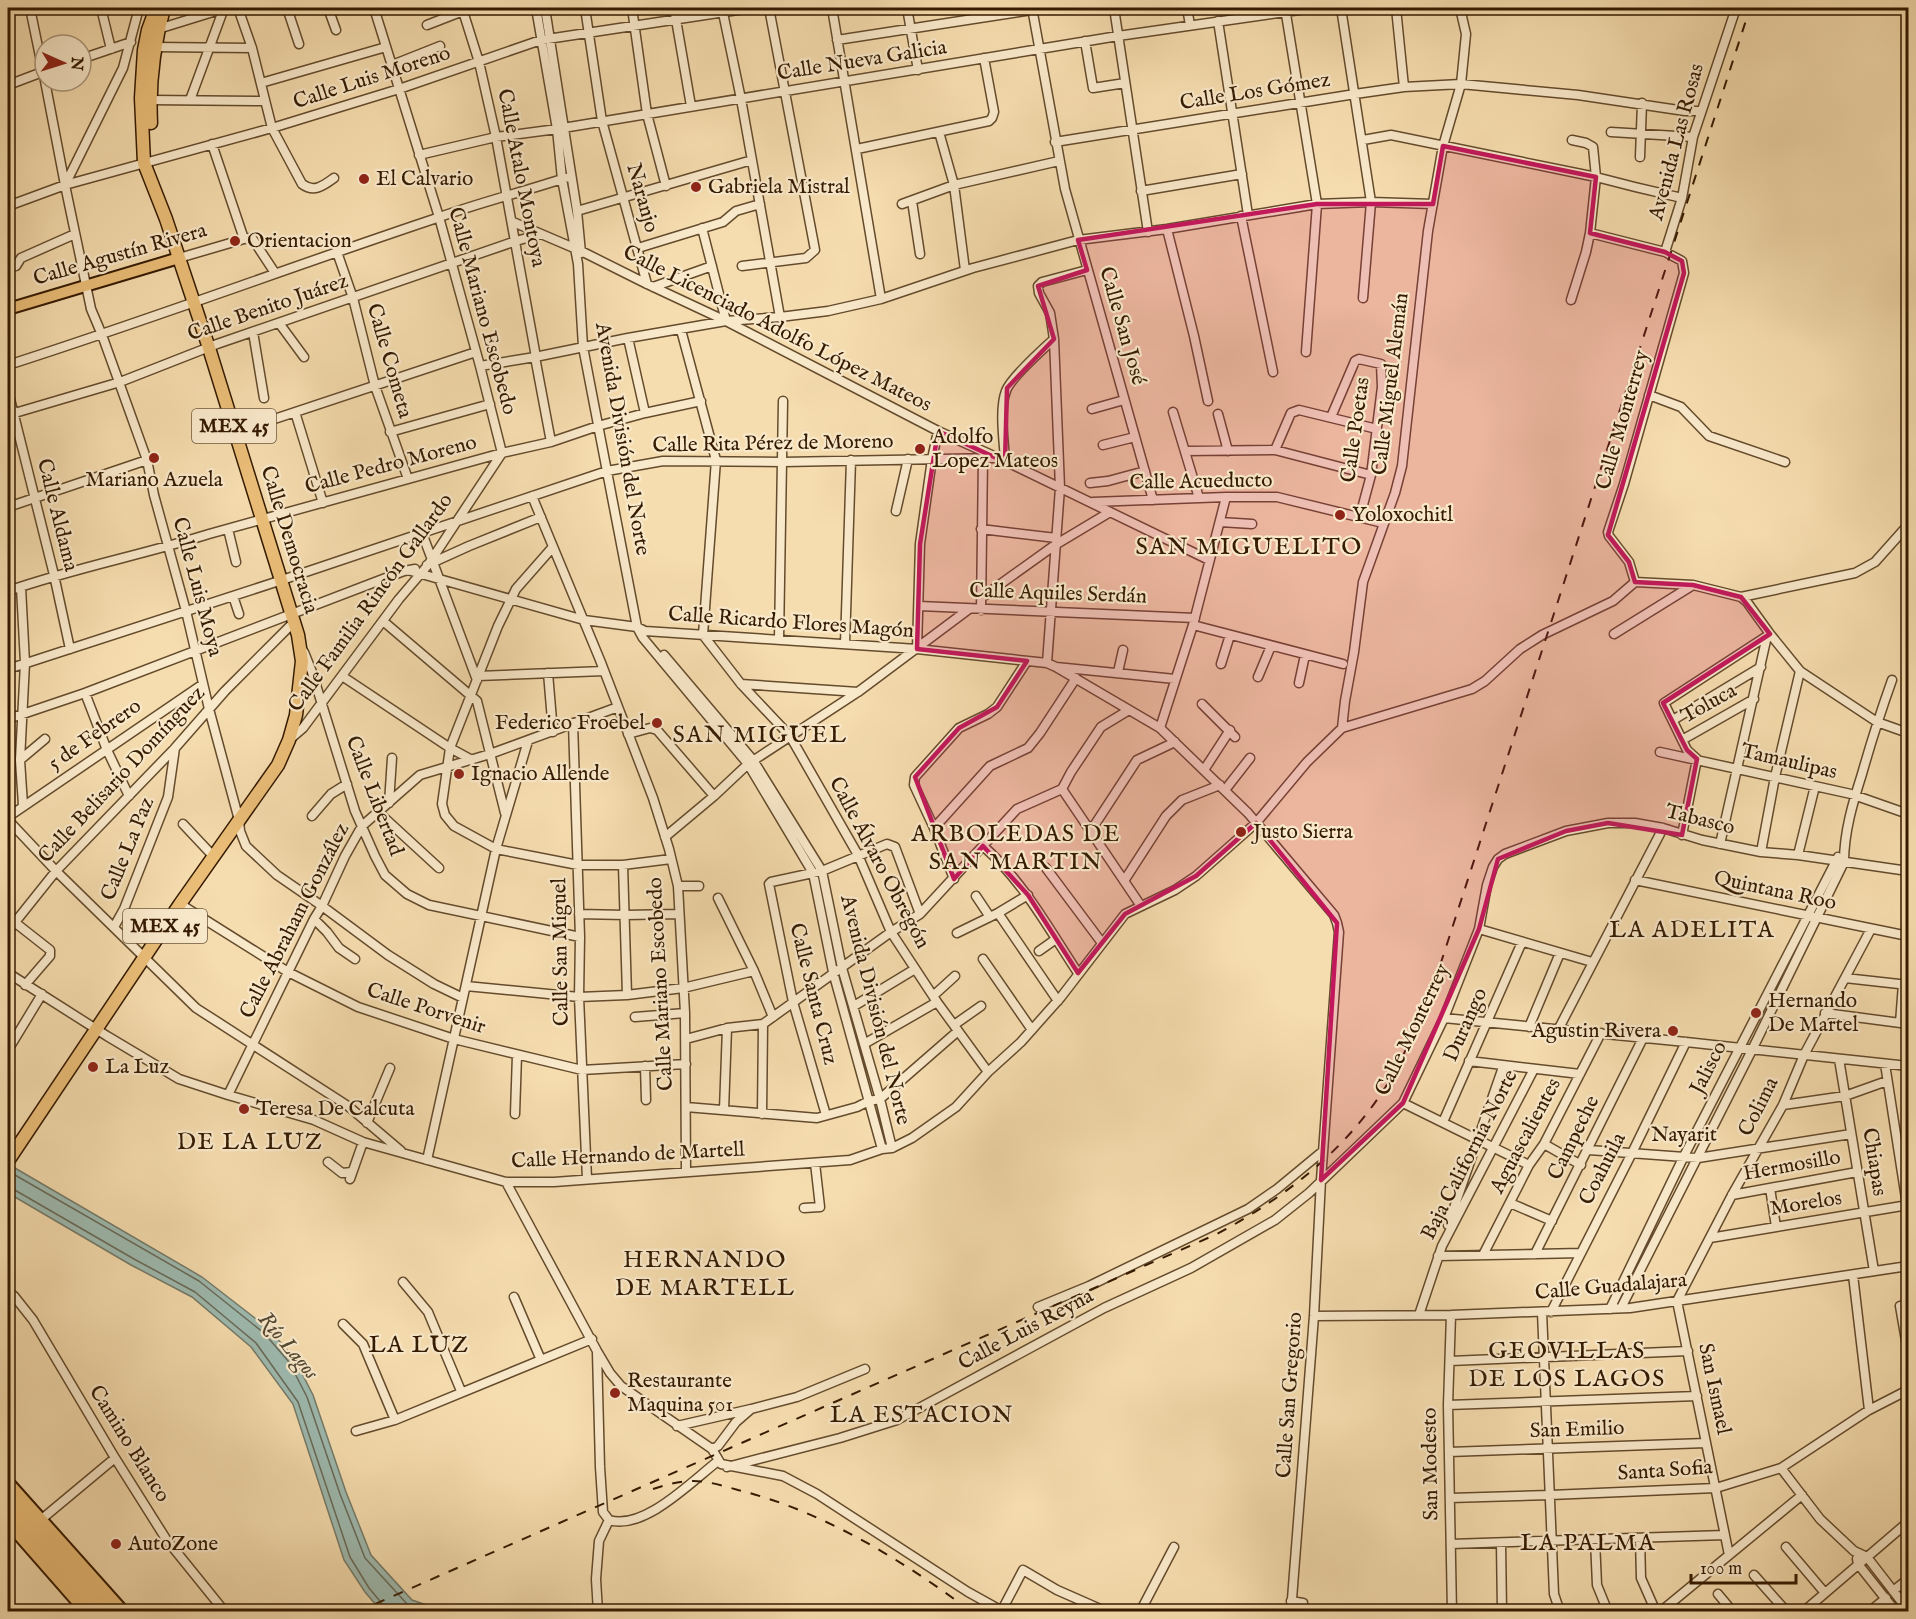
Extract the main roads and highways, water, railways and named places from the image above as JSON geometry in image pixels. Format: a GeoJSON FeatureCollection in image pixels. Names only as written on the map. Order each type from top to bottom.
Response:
{"type":"FeatureCollection","features":[{"type":"Feature","properties":{"kind":"highway","name":"Calle Democracia"},"geometry":{"type":"LineString","coordinates":[[156,8],[144,50],[141,98],[148,162],[209,348],[298,635],[302,661],[296,715],[289,740]]}},
{"type":"Feature","properties":{"kind":"highway","name":"Calle Democracia"},"geometry":{"type":"LineString","coordinates":[[148,162],[154,47],[164,8]]}},
{"type":"Feature","properties":{"kind":"highway","name":"Calle Familia Rincón Gallardo"},"geometry":{"type":"LineString","coordinates":[[8,1161],[180,904],[279,765],[289,740]]}},
{"type":"Feature","properties":{"kind":"highway"},"geometry":{"type":"LineString","coordinates":[[8,1494],[30,1528],[99,1611]]}},
{"type":"Feature","properties":{"kind":"highway"},"geometry":{"type":"LineString","coordinates":[[8,1511],[30,1528],[114,1611]]}},
{"type":"Feature","properties":{"kind":"main road","name":"Calle Agustín Rivera"},"geometry":{"type":"LineString","coordinates":[[8,309],[179,258]]}},
{"type":"Feature","properties":{"kind":"main road"},"geometry":{"type":"LineString","coordinates":[[8,1482],[30,1528],[86,1611]]}},
{"type":"Feature","properties":{"kind":"main road"},"geometry":{"type":"LineString","coordinates":[[8,1523],[30,1528],[124,1611]]}},
{"type":"Feature","properties":{"kind":"water"},"geometry":{"type":"Polygon","coordinates":[[[8,1164],[202,1277],[269,1329],[294,1358],[313,1395],[346,1492],[371,1555],[412,1600],[444,1611],[381,1611],[365,1592],[344,1560],[293,1404],[251,1347],[192,1297],[131,1265],[8,1193],[8,1164]]]}},
{"type":"Feature","properties":{"kind":"railway"},"geometry":{"type":"LineString","coordinates":[[357,1612],[1217,1234],[1269,1203],[1293,1185],[1339,1146],[1359,1123],[1378,1099],[1394,1073],[1435,981],[1750,8]]}},
{"type":"Feature","properties":{"kind":"railway"},"geometry":{"type":"LineString","coordinates":[[653,1489],[693,1481],[722,1485],[770,1499],[861,1539],[918,1574],[972,1612]]}},
{"type":"Feature","properties":{"kind":"place","name":"El Calvario"},"geometry":{"type":"Point","coordinates":[364,179]}},
{"type":"Feature","properties":{"kind":"place","name":"Gabriela Mistral"},"geometry":{"type":"Point","coordinates":[696,187]}},
{"type":"Feature","properties":{"kind":"place","name":"Orientacion"},"geometry":{"type":"Point","coordinates":[235,241]}},
{"type":"Feature","properties":{"kind":"place","name":"Adolfo Lopez Mateos"},"geometry":{"type":"Point","coordinates":[920,449]}},
{"type":"Feature","properties":{"kind":"place","name":"Mariano Azuela"},"geometry":{"type":"Point","coordinates":[154,458]}},
{"type":"Feature","properties":{"kind":"place","name":"Yoloxochitl"},"geometry":{"type":"Point","coordinates":[1340,515]}},
{"type":"Feature","properties":{"kind":"place","name":"Federico Froebel"},"geometry":{"type":"Point","coordinates":[657,723]}},
{"type":"Feature","properties":{"kind":"place","name":"Ignacio Allende"},"geometry":{"type":"Point","coordinates":[459,774]}},
{"type":"Feature","properties":{"kind":"place","name":"Justo Sierra"},"geometry":{"type":"Point","coordinates":[1241,832]}},
{"type":"Feature","properties":{"kind":"place","name":"Hernando De Martel"},"geometry":{"type":"Point","coordinates":[1756,1013]}},
{"type":"Feature","properties":{"kind":"place","name":"Agustin Rivera"},"geometry":{"type":"Point","coordinates":[1673,1031]}},
{"type":"Feature","properties":{"kind":"place","name":"La Luz"},"geometry":{"type":"Point","coordinates":[93,1067]}},
{"type":"Feature","properties":{"kind":"place","name":"Teresa De Calcuta"},"geometry":{"type":"Point","coordinates":[244,1109]}},
{"type":"Feature","properties":{"kind":"place","name":"Restaurante Maquina 501"},"geometry":{"type":"Point","coordinates":[615,1393]}},
{"type":"Feature","properties":{"kind":"place","name":"AutoZone"},"geometry":{"type":"Point","coordinates":[116,1544]}},
{"type":"Feature","properties":{"kind":"district","name":"SAN MIGUELITO"},"geometry":{"type":"Point","coordinates":[1249,547]}},
{"type":"Feature","properties":{"kind":"district","name":"SAN MIGUEL"},"geometry":{"type":"Point","coordinates":[760,735]}},
{"type":"Feature","properties":{"kind":"district","name":"ARBOLEDAS DE SAN MARTIN"},"geometry":{"type":"Point","coordinates":[1016,848]}},
{"type":"Feature","properties":{"kind":"district","name":"LA ADELITA"},"geometry":{"type":"Point","coordinates":[1692,930]}},
{"type":"Feature","properties":{"kind":"district","name":"DE LA LUZ"},"geometry":{"type":"Point","coordinates":[250,1142]}},
{"type":"Feature","properties":{"kind":"district","name":"HERNANDO DE MARTELL"},"geometry":{"type":"Point","coordinates":[705,1274]}},
{"type":"Feature","properties":{"kind":"district","name":"LA LUZ"},"geometry":{"type":"Point","coordinates":[419,1345]}},
{"type":"Feature","properties":{"kind":"district","name":"GEOVILLAS DE LOS LAGOS"},"geometry":{"type":"Point","coordinates":[1567,1365]}},
{"type":"Feature","properties":{"kind":"district","name":"LA ESTACION"},"geometry":{"type":"Point","coordinates":[922,1415]}},
{"type":"Feature","properties":{"kind":"district","name":"LA PALMA"},"geometry":{"type":"Point","coordinates":[1588,1543]}},
{"type":"Feature","properties":{"kind":"water label","name":"Río Lagos"},"geometry":{"type":"Point","coordinates":[288,1346]}}]}
